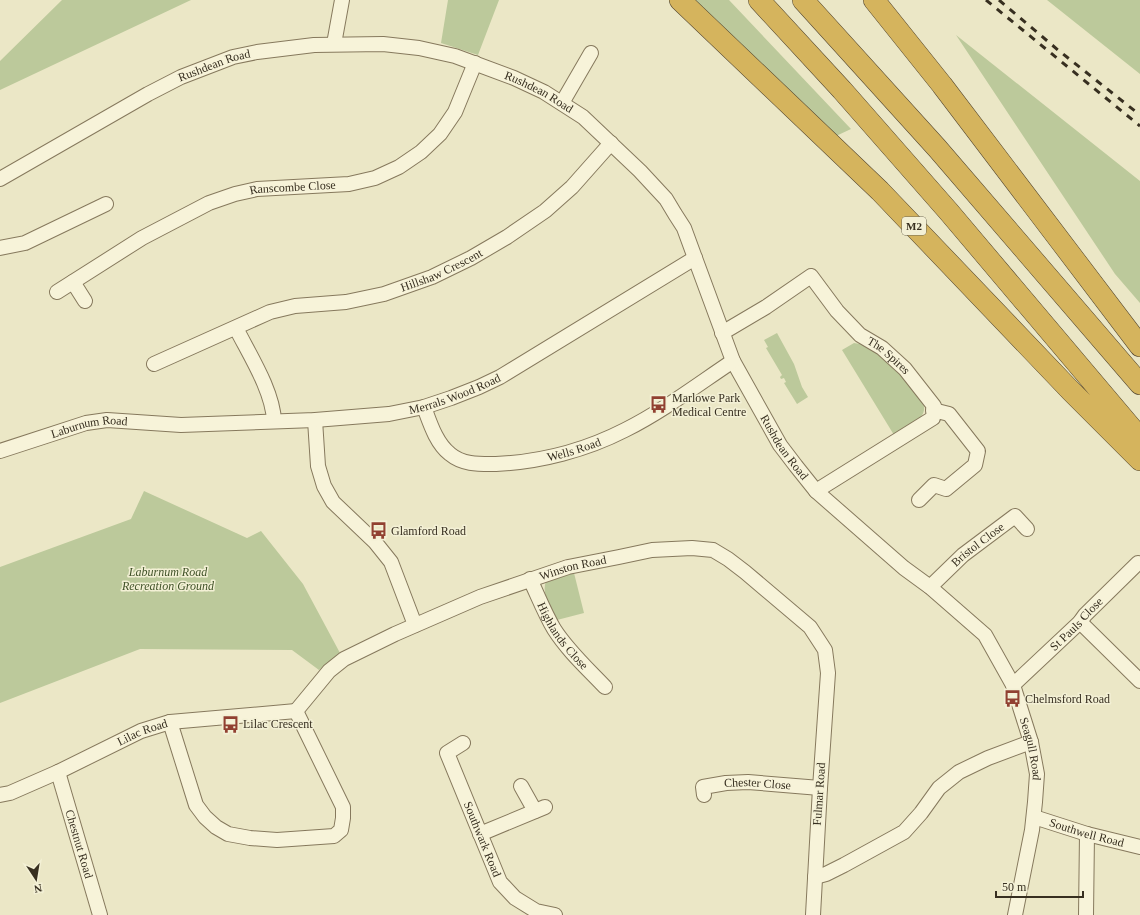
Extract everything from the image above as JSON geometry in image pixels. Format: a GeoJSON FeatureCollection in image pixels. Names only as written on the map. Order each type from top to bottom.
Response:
{"type":"FeatureCollection","features":[{"type":"Feature","properties":{"kind":"highway","name":"M2"},"geometry":{"type":"LineString","coordinates":[[680,0],[880,191],[1070,390],[1140,460]]}},
{"type":"Feature","properties":{"kind":"highway"},"geometry":{"type":"LineString","coordinates":[[759,0],[842,90],[949,212],[1140,438]]}},
{"type":"Feature","properties":{"kind":"highway"},"geometry":{"type":"LineString","coordinates":[[803,0],[937,148],[1140,384]]}},
{"type":"Feature","properties":{"kind":"highway"},"geometry":{"type":"LineString","coordinates":[[874,0],[942,85],[1140,346]]}},
{"type":"Feature","properties":{"kind":"street"},"geometry":{"type":"LineString","coordinates":[[334,44],[342,0]]}},
{"type":"Feature","properties":{"kind":"street","name":"Rushdean Road"},"geometry":{"type":"LineString","coordinates":[[0,179],[148,94],[181,77],[232,57],[256,52],[334,44],[383,44],[419,48],[455,56],[514,78],[544,92],[583,118],[611,143],[666,199],[684,228],[733,361],[780,445],[816,491],[876,544]]}},
{"type":"Feature","properties":{"kind":"street"},"geometry":{"type":"LineString","coordinates":[[562,103],[591,53]]}},
{"type":"Feature","properties":{"kind":"street","name":"Ranscombe Close"},"geometry":{"type":"LineString","coordinates":[[57,292],[142,238],[209,203],[235,194],[257,189],[349,184],[375,178],[399,167],[421,152],[440,134],[455,112],[475,63]]}},
{"type":"Feature","properties":{"kind":"street","name":"Hillshaw Crescent"},"geometry":{"type":"LineString","coordinates":[[154,364],[270,312],[295,306],[346,302],[384,294],[432,277],[471,258],[507,237],[545,211],[572,187],[611,143]]}},
{"type":"Feature","properties":{"kind":"street"},"geometry":{"type":"LineString","coordinates":[[0,248],[25,243],[106,204]]}},
{"type":"Feature","properties":{"kind":"street","name":"Merrals Wood Road"},"geometry":{"type":"LineString","coordinates":[[181,425],[315,420],[389,414],[424,406],[479,387],[500,377],[695,258]]}},
{"type":"Feature","properties":{"kind":"street","name":"The Spires"},"geometry":{"type":"LineString","coordinates":[[722,333],[766,308],[811,276],[837,311],[860,335],[882,348],[906,369],[934,406],[933,410]]}},
{"type":"Feature","properties":{"kind":"street"},"geometry":{"type":"LineString","coordinates":[[73,282],[85,301]]}},
{"type":"Feature","properties":{"kind":"street"},"geometry":{"type":"LineString","coordinates":[[236,328],[266,389],[273,408],[274,421]]}},
{"type":"Feature","properties":{"kind":"street","name":"Wells Road"},"geometry":{"type":"LineString","coordinates":[[424,406],[441,444],[450,454],[463,462],[475,464],[530,461],[569,452],[624,431],[733,361]]}},
{"type":"Feature","properties":{"kind":"street"},"geometry":{"type":"LineString","coordinates":[[816,491],[933,418],[933,410],[949,414],[978,451],[975,465],[946,489],[934,485],[919,500]]}},
{"type":"Feature","properties":{"kind":"street","name":"Laburnum Road"},"geometry":{"type":"LineString","coordinates":[[0,451],[86,423],[107,420],[181,425]]}},
{"type":"Feature","properties":{"kind":"street"},"geometry":{"type":"LineString","coordinates":[[315,420],[318,466],[324,486],[333,502],[375,542],[391,562],[415,625]]}},
{"type":"Feature","properties":{"kind":"street","name":"Bristol Close"},"geometry":{"type":"LineString","coordinates":[[930,587],[963,555],[1015,516],[1027,529]]}},
{"type":"Feature","properties":{"kind":"street","name":"Seagull Road"},"geometry":{"type":"LineString","coordinates":[[876,544],[904,568],[930,587],[985,635],[1013,685],[1031,742],[1037,774],[1034,817],[1015,915]]}},
{"type":"Feature","properties":{"kind":"street","name":"Winston Road"},"geometry":{"type":"LineString","coordinates":[[296,711],[329,671],[344,660],[415,625],[480,597],[530,579],[568,567],[652,550],[692,548],[713,550],[728,559],[810,627],[825,650],[828,673]]}},
{"type":"Feature","properties":{"kind":"street","name":"St Pauls Close"},"geometry":{"type":"LineString","coordinates":[[1013,685],[1080,622],[1085,615],[1138,563]]}},
{"type":"Feature","properties":{"kind":"street","name":"Highlands Close"},"geometry":{"type":"LineString","coordinates":[[530,579],[553,628],[560,638],[572,654],[605,686]]}},
{"type":"Feature","properties":{"kind":"street"},"geometry":{"type":"LineString","coordinates":[[1080,622],[1140,681]]}},
{"type":"Feature","properties":{"kind":"street","name":"Fulmar Road"},"geometry":{"type":"LineString","coordinates":[[813,915],[828,673]]}},
{"type":"Feature","properties":{"kind":"street"},"geometry":{"type":"LineString","coordinates":[[170,722],[196,805],[205,817],[216,827],[228,834],[250,838],[278,840],[334,836],[341,830],[343,807],[296,711]]}},
{"type":"Feature","properties":{"kind":"street","name":"Lilac Road"},"geometry":{"type":"LineString","coordinates":[[0,795],[10,793],[58,772],[141,731],[170,722],[296,711]]}},
{"type":"Feature","properties":{"kind":"street"},"geometry":{"type":"LineString","coordinates":[[815,877],[826,874],[844,865],[904,832],[921,813],[938,788],[959,772],[988,758],[1031,742]]}},
{"type":"Feature","properties":{"kind":"street","name":"Southwark Road"},"geometry":{"type":"LineString","coordinates":[[463,743],[447,753],[500,882],[516,898],[535,913],[555,915]]}},
{"type":"Feature","properties":{"kind":"street","name":"Chestnut Road"},"geometry":{"type":"LineString","coordinates":[[58,772],[100,915]]}},
{"type":"Feature","properties":{"kind":"street","name":"Chester Close"},"geometry":{"type":"LineString","coordinates":[[704,795],[703,787],[726,783],[765,783],[820,788]]}},
{"type":"Feature","properties":{"kind":"street"},"geometry":{"type":"LineString","coordinates":[[480,834],[540,809],[521,786]]}},
{"type":"Feature","properties":{"kind":"street","name":"Southwell Road"},"geometry":{"type":"LineString","coordinates":[[1034,817],[1087,834],[1140,847]]}},
{"type":"Feature","properties":{"kind":"street"},"geometry":{"type":"LineString","coordinates":[[1086,915],[1087,834]]}},
{"type":"Feature","properties":{"kind":"green space"},"geometry":{"type":"Polygon","coordinates":[[[62,0],[191,0],[0,90],[0,61],[62,0]]]}},
{"type":"Feature","properties":{"kind":"green space"},"geometry":{"type":"Polygon","coordinates":[[[448,0],[499,0],[478,55],[441,43],[448,0]]]}},
{"type":"Feature","properties":{"kind":"green space"},"geometry":{"type":"Polygon","coordinates":[[[694,0],[729,0],[851,129],[836,136],[694,0]]]}},
{"type":"Feature","properties":{"kind":"green space"},"geometry":{"type":"Polygon","coordinates":[[[1047,0],[1140,0],[1140,74],[1047,0]]]}},
{"type":"Feature","properties":{"kind":"green space"},"geometry":{"type":"Polygon","coordinates":[[[956,35],[1140,181],[1140,303],[1115,274],[956,35]]]}},
{"type":"Feature","properties":{"kind":"green space"},"geometry":{"type":"Polygon","coordinates":[[[777,333],[794,364],[802,387],[808,397],[797,404],[784,383],[786,382],[784,378],[781,379],[780,377],[782,375],[766,348],[768,347],[764,340],[777,333]]]}},
{"type":"Feature","properties":{"kind":"green space"},"geometry":{"type":"Polygon","coordinates":[[[854,343],[871,346],[891,364],[920,396],[924,404],[924,410],[922,416],[913,425],[894,435],[842,350],[854,343]]]}},
{"type":"Feature","properties":{"kind":"green space","name":"Laburnum Road Recreation Ground"},"geometry":{"type":"Polygon","coordinates":[[[144,491],[247,538],[261,531],[303,584],[340,653],[319,670],[292,650],[140,649],[0,703],[0,567],[131,519],[144,491]]]}},
{"type":"Feature","properties":{"kind":"green space"},"geometry":{"type":"Polygon","coordinates":[[[574,573],[584,613],[557,620],[546,596],[546,581],[554,577],[574,573]]]}},
{"type":"Feature","properties":{"kind":"railway"},"geometry":{"type":"LineString","coordinates":[[986,0],[1140,126]]}},
{"type":"Feature","properties":{"kind":"railway"},"geometry":{"type":"LineString","coordinates":[[999,0],[1058,50],[1140,115]]}},
{"type":"Feature","properties":{"kind":"place","name":"Marlowe Park Medical Centre"},"geometry":{"type":"Point","coordinates":[659,405]}},
{"type":"Feature","properties":{"kind":"place","name":"Glamford Road"},"geometry":{"type":"Point","coordinates":[378,531]}},
{"type":"Feature","properties":{"kind":"place","name":"Chelmsford Road"},"geometry":{"type":"Point","coordinates":[1012,699]}},
{"type":"Feature","properties":{"kind":"place","name":"Lilac Crescent"},"geometry":{"type":"Point","coordinates":[230,724]}}]}
